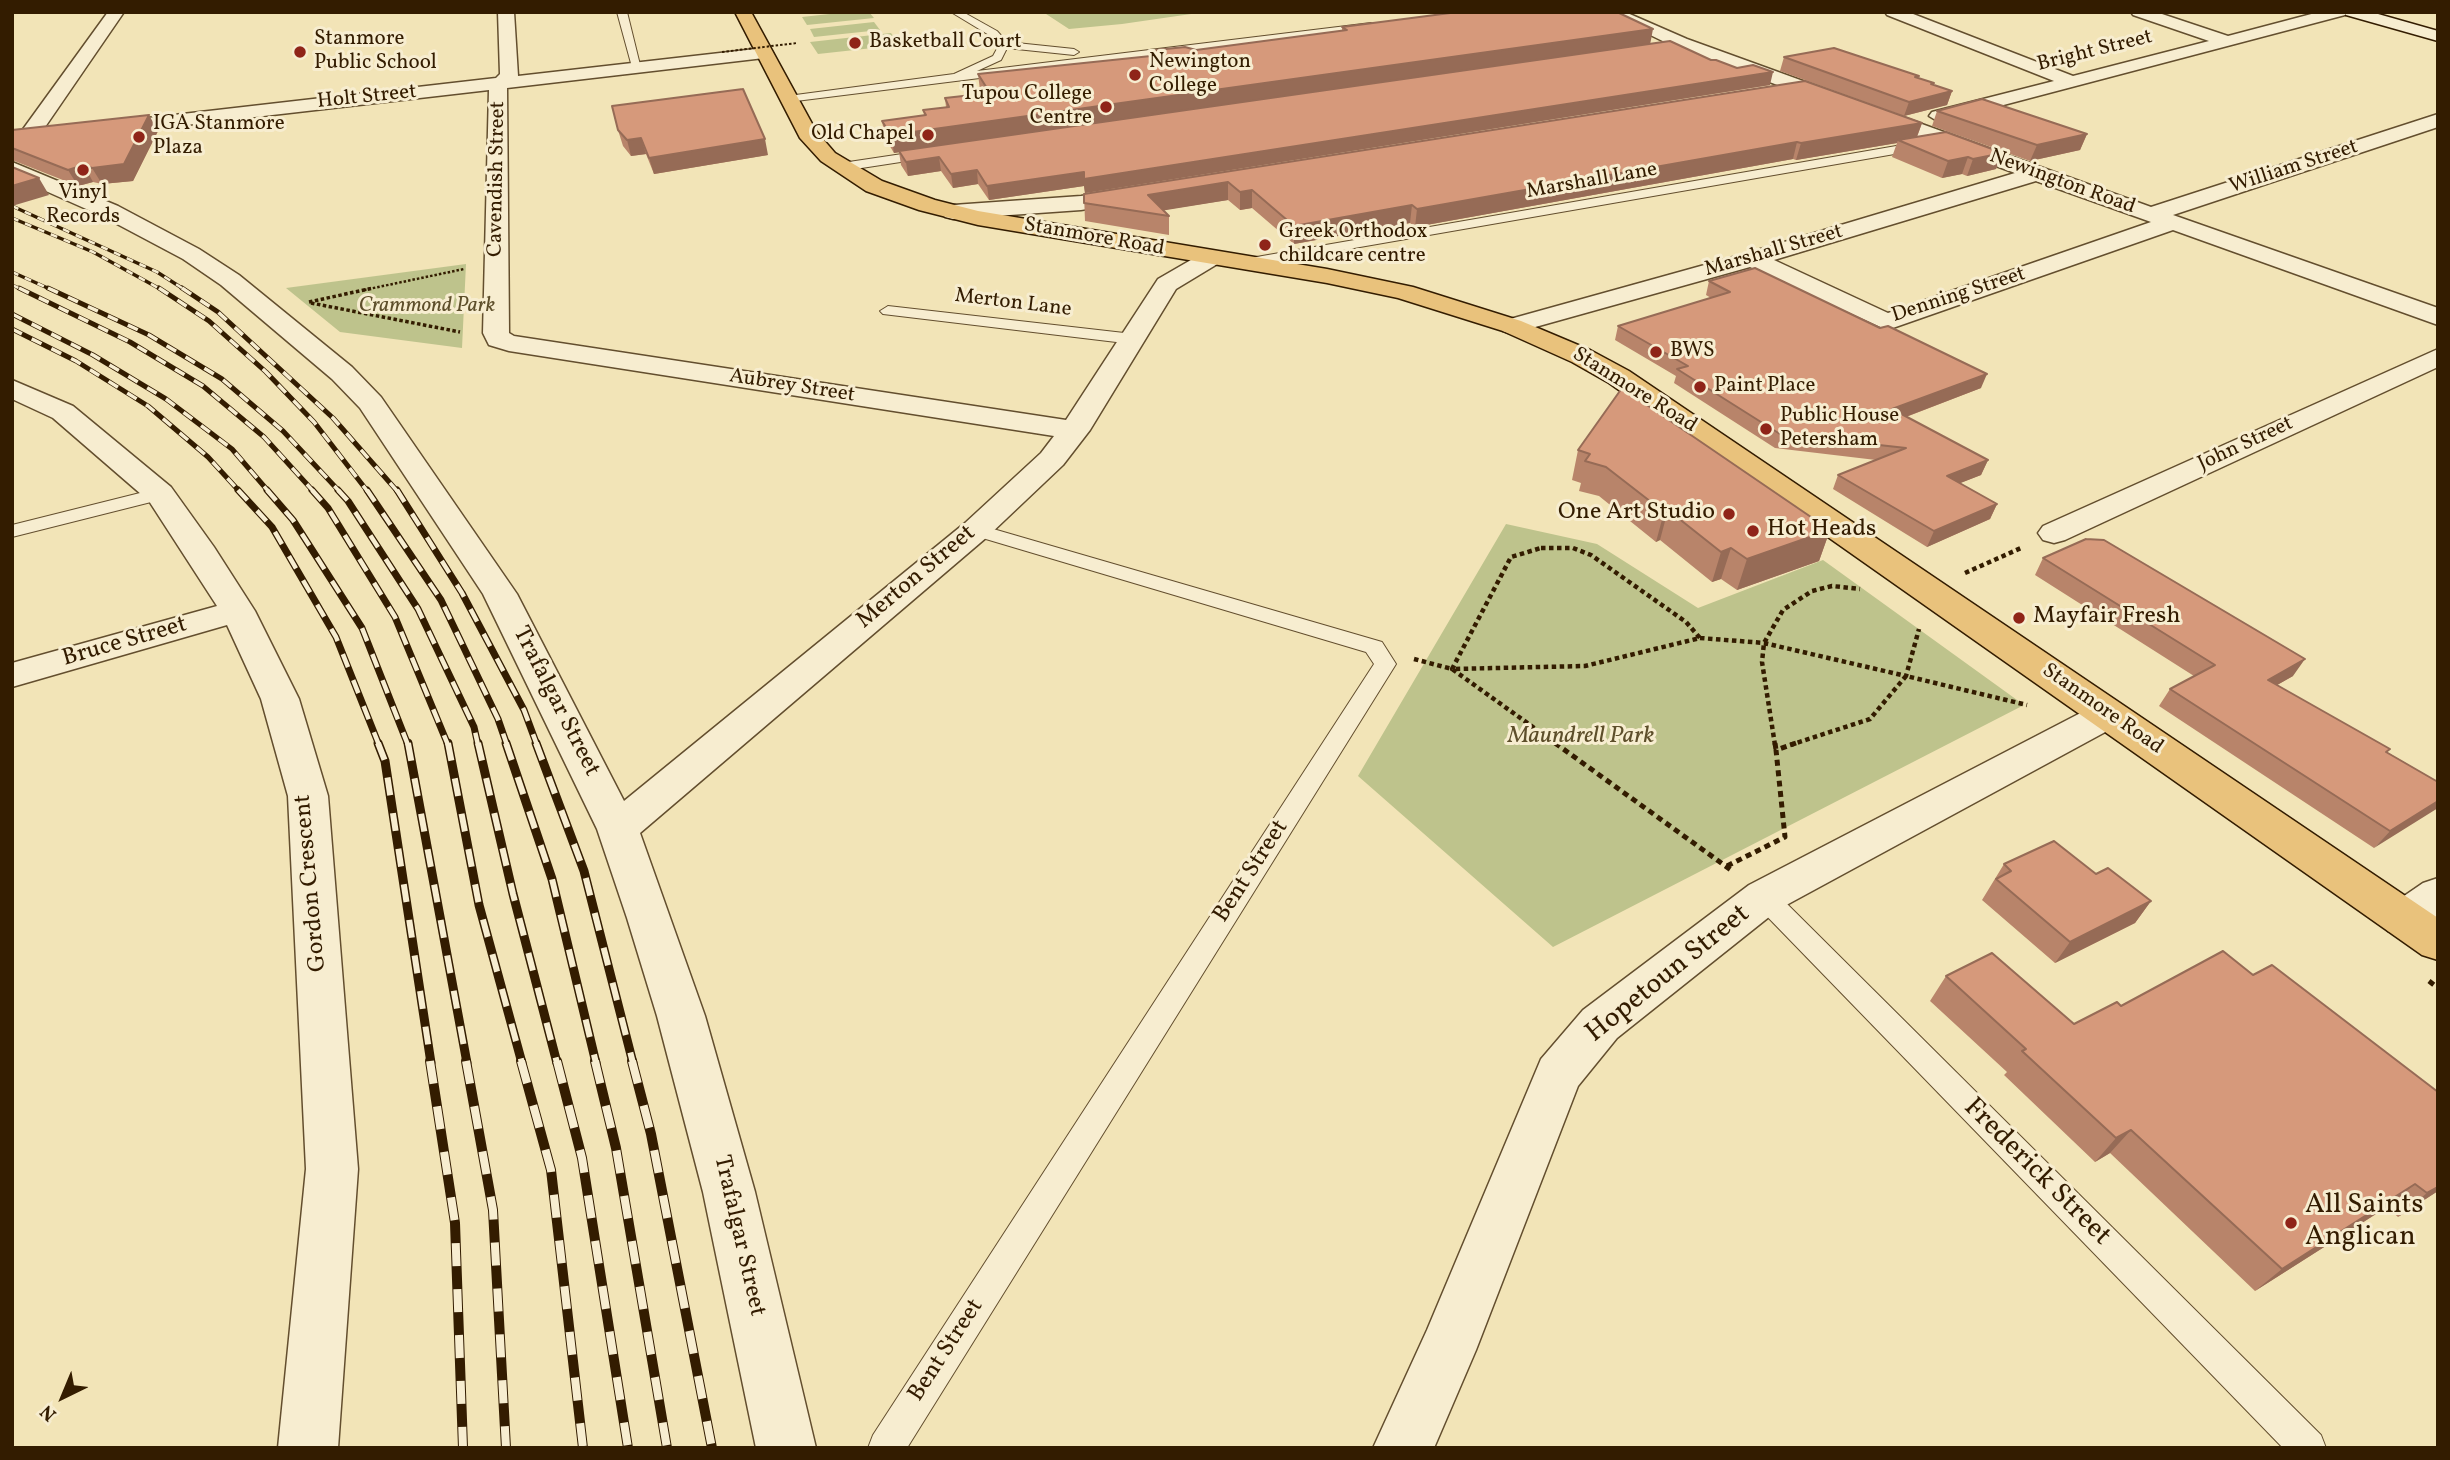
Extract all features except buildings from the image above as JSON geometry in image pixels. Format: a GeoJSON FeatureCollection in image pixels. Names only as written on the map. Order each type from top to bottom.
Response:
{"type":"FeatureCollection","features":[{"type":"Feature","properties":{"kind":"highway","name":"Stanmore Road"},"geometry":{"type":"LineString","coordinates":[[743,12],[788,99],[816,146],[842,167],[874,186],[953,212],[1392,289],[1512,326],[1581,356],[1630,384],[2108,715],[2426,918]]}},
{"type":"Feature","properties":{"kind":"street"},"geometry":{"type":"LineString","coordinates":[[20,137],[116,12]]}},
{"type":"Feature","properties":{"kind":"street","name":"Cavendish Street"},"geometry":{"type":"LineString","coordinates":[[506,12],[509,75],[498,88],[496,333],[498,338],[509,343]]}},
{"type":"Feature","properties":{"kind":"street","name":"Newington Road"},"geometry":{"type":"LineString","coordinates":[[1611,12],[1689,46],[1945,141],[2438,317]]}},
{"type":"Feature","properties":{"kind":"street"},"geometry":{"type":"LineString","coordinates":[[1893,12],[2071,81]]}},
{"type":"Feature","properties":{"kind":"street"},"geometry":{"type":"LineString","coordinates":[[2139,12],[2227,41]]}},
{"type":"Feature","properties":{"kind":"street","name":"Bright Street"},"geometry":{"type":"LineString","coordinates":[[1903,125],[2339,12]]}},
{"type":"Feature","properties":{"kind":"street"},"geometry":{"type":"LineString","coordinates":[[2352,12],[2436,36]]}},
{"type":"Feature","properties":{"kind":"street","name":"Holt Street"},"geometry":{"type":"LineString","coordinates":[[20,137],[764,53]]}},
{"type":"Feature","properties":{"kind":"street"},"geometry":{"type":"LineString","coordinates":[[1763,94],[1804,88]]}},
{"type":"Feature","properties":{"kind":"street","name":"William Street"},"geometry":{"type":"LineString","coordinates":[[2160,219],[2438,120]]}},
{"type":"Feature","properties":{"kind":"street","name":"Trafalgar Street"},"geometry":{"type":"LineString","coordinates":[[12,168],[110,211],[220,274],[308,344],[371,403],[500,594],[618,829],[681,1016],[719,1154],[786,1448]]}},
{"type":"Feature","properties":{"kind":"street","name":"Marshall Street"},"geometry":{"type":"LineString","coordinates":[[1512,326],[1752,259],[2035,174]]}},
{"type":"Feature","properties":{"kind":"street"},"geometry":{"type":"LineString","coordinates":[[953,212],[1081,203],[1150,192]]}},
{"type":"Feature","properties":{"kind":"street"},"geometry":{"type":"LineString","coordinates":[[1051,231],[1056,218],[1081,203]]}},
{"type":"Feature","properties":{"kind":"street","name":"Denning Street"},"geometry":{"type":"LineString","coordinates":[[1752,259],[1887,322],[2160,219]]}},
{"type":"Feature","properties":{"kind":"street"},"geometry":{"type":"LineString","coordinates":[[1167,251],[1167,284]]}},
{"type":"Feature","properties":{"kind":"street","name":"Merton Street"},"geometry":{"type":"LineString","coordinates":[[618,829],[976,530],[1052,459],[1075,430],[1167,284],[1211,258]]}},
{"type":"Feature","properties":{"kind":"street","name":"Aubrey Street"},"geometry":{"type":"LineString","coordinates":[[509,343],[1075,430]]}},
{"type":"Feature","properties":{"kind":"street","name":"John Street"},"geometry":{"type":"LineString","coordinates":[[2054,533],[2438,357]]}},
{"type":"Feature","properties":{"kind":"street","name":"Gordon Crescent"},"geometry":{"type":"LineString","coordinates":[[12,388],[63,412],[160,494],[198,547],[238,611],[280,699],[308,796],[332,1170],[308,1448]]}},
{"type":"Feature","properties":{"kind":"street","name":"Bruce Street"},"geometry":{"type":"LineString","coordinates":[[12,675],[238,611]]}},
{"type":"Feature","properties":{"kind":"street","name":"Hopetoun Street"},"geometry":{"type":"LineString","coordinates":[[1403,1448],[1447,1350],[1558,1074],[1601,1024],[1764,897],[2108,715]]}},
{"type":"Feature","properties":{"kind":"lane"},"geometry":{"type":"LineString","coordinates":[[622,12],[637,67]]}},
{"type":"Feature","properties":{"kind":"lane"},"geometry":{"type":"LineString","coordinates":[[956,12],[993,33],[1004,45],[1072,52],[1133,54]]}},
{"type":"Feature","properties":{"kind":"lane"},"geometry":{"type":"LineString","coordinates":[[788,99],[1382,25]]}},
{"type":"Feature","properties":{"kind":"lane"},"geometry":{"type":"LineString","coordinates":[[956,77],[997,58],[1004,45]]}},
{"type":"Feature","properties":{"kind":"lane"},"geometry":{"type":"LineString","coordinates":[[1662,49],[1689,46]]}},
{"type":"Feature","properties":{"kind":"lane","name":"Marshall Lane"},"geometry":{"type":"LineString","coordinates":[[1245,263],[1945,141]]}},
{"type":"Feature","properties":{"kind":"lane"},"geometry":{"type":"LineString","coordinates":[[842,167],[939,152]]}},
{"type":"Feature","properties":{"kind":"lane","name":"Merton Lane"},"geometry":{"type":"LineString","coordinates":[[888,311],[1133,339]]}},
{"type":"Feature","properties":{"kind":"lane"},"geometry":{"type":"LineString","coordinates":[[12,531],[160,494]]}},
{"type":"Feature","properties":{"kind":"lane"},"geometry":{"type":"LineString","coordinates":[[976,530],[1374,647]]}},
{"type":"Feature","properties":{"kind":"lane","name":"Bent Street"},"geometry":{"type":"LineString","coordinates":[[886,1448],[1385,664],[1374,647]]}},
{"type":"Feature","properties":{"kind":"lane","name":"Frederick Street"},"geometry":{"type":"LineString","coordinates":[[1764,897],[2308,1448]]}},
{"type":"Feature","properties":{"kind":"path"},"geometry":{"type":"LineString","coordinates":[[722,52],[797,43]]}},
{"type":"Feature","properties":{"kind":"path"},"geometry":{"type":"LineString","coordinates":[[300,304],[472,268]]}},
{"type":"Feature","properties":{"kind":"path"},"geometry":{"type":"LineString","coordinates":[[307,302],[469,334]]}},
{"type":"Feature","properties":{"kind":"path"},"geometry":{"type":"LineString","coordinates":[[1958,577],[2054,533]]}},
{"type":"Feature","properties":{"kind":"path"},"geometry":{"type":"LineString","coordinates":[[1452,669],[1511,557],[1541,548],[1573,548],[1591,555],[1686,622],[1700,638]]}},
{"type":"Feature","properties":{"kind":"path"},"geometry":{"type":"LineString","coordinates":[[1727,867],[1785,837],[1776,750],[1762,662],[1764,643],[1783,610],[1812,591],[1832,586],[1851,586],[1863,590]]}},
{"type":"Feature","properties":{"kind":"path"},"geometry":{"type":"LineString","coordinates":[[1776,750],[1870,719],[1906,676],[1920,627],[1910,621]]}},
{"type":"Feature","properties":{"kind":"path"},"geometry":{"type":"LineString","coordinates":[[1374,647],[1452,669],[1585,667],[1700,638],[1764,643],[2035,706]]}},
{"type":"Feature","properties":{"kind":"path"},"geometry":{"type":"LineString","coordinates":[[1452,669],[1727,867],[1764,897]]}},
{"type":"Feature","properties":{"kind":"green space"},"geometry":{"type":"Polygon","coordinates":[[[869,12],[874,18],[807,25],[802,17],[869,12]]]}},
{"type":"Feature","properties":{"kind":"green space"},"geometry":{"type":"Polygon","coordinates":[[[1043,12],[1205,12],[1069,29],[1043,12]]]}},
{"type":"Feature","properties":{"kind":"green space"},"geometry":{"type":"Polygon","coordinates":[[[874,22],[880,30],[814,37],[810,29],[874,22]]]}},
{"type":"Feature","properties":{"kind":"green space","name":"Basketball Court"},"geometry":{"type":"Polygon","coordinates":[[[891,33],[900,45],[818,54],[810,42],[891,33]]]}},
{"type":"Feature","properties":{"kind":"green space","name":"Crammond Park"},"geometry":{"type":"Polygon","coordinates":[[[466,264],[462,348],[340,332],[286,288],[466,264]]]}},
{"type":"Feature","properties":{"kind":"green space","name":"Maundrell Park"},"geometry":{"type":"Polygon","coordinates":[[[1506,524],[1597,544],[1698,608],[1823,560],[2024,705],[1553,947],[1358,776],[1506,524]]]}},
{"type":"Feature","properties":{"kind":"railway"},"geometry":{"type":"LineString","coordinates":[[12,206],[157,272],[185,290]]}},
{"type":"Feature","properties":{"kind":"railway"},"geometry":{"type":"LineString","coordinates":[[12,218],[93,252],[162,290]]}},
{"type":"Feature","properties":{"kind":"railway"},"geometry":{"type":"LineString","coordinates":[[12,272],[52,290]]}},
{"type":"Feature","properties":{"kind":"railway"},"geometry":{"type":"LineString","coordinates":[[12,285],[23,290]]}},
{"type":"Feature","properties":{"kind":"railway"},"geometry":{"type":"LineString","coordinates":[[19,288],[130,342],[203,386],[264,437],[314,492]]}},
{"type":"Feature","properties":{"kind":"railway"},"geometry":{"type":"LineString","coordinates":[[48,288],[149,335],[222,379],[283,431],[340,492]]}},
{"type":"Feature","properties":{"kind":"railway"},"geometry":{"type":"LineString","coordinates":[[159,288],[209,321],[266,372],[314,422],[368,492]]}},
{"type":"Feature","properties":{"kind":"railway"},"geometry":{"type":"LineString","coordinates":[[185,290],[218,312],[333,418],[398,492]]}},
{"type":"Feature","properties":{"kind":"railway"},"geometry":{"type":"LineString","coordinates":[[12,314],[93,355],[166,399],[232,449],[269,492]]}},
{"type":"Feature","properties":{"kind":"railway"},"geometry":{"type":"LineString","coordinates":[[12,329],[76,361],[148,406],[208,457],[240,492]]}},
{"type":"Feature","properties":{"kind":"railway"},"geometry":{"type":"LineString","coordinates":[[238,490],[272,527],[336,637],[379,745]]}},
{"type":"Feature","properties":{"kind":"railway"},"geometry":{"type":"LineString","coordinates":[[267,490],[293,520],[362,628],[408,745]]}},
{"type":"Feature","properties":{"kind":"railway"},"geometry":{"type":"LineString","coordinates":[[312,490],[328,508],[395,617],[448,745]]}},
{"type":"Feature","properties":{"kind":"railway"},"geometry":{"type":"LineString","coordinates":[[338,490],[348,501],[418,609],[474,727],[478,745]]}},
{"type":"Feature","properties":{"kind":"railway"},"geometry":{"type":"LineString","coordinates":[[367,490],[441,600],[498,719],[507,745]]}},
{"type":"Feature","properties":{"kind":"railway"},"geometry":{"type":"LineString","coordinates":[[397,490],[462,593],[524,710],[537,745]]}},
{"type":"Feature","properties":{"kind":"railway"},"geometry":{"type":"LineString","coordinates":[[378,743],[385,761],[431,1063]]}},
{"type":"Feature","properties":{"kind":"railway"},"geometry":{"type":"LineString","coordinates":[[408,743],[467,1063]]}},
{"type":"Feature","properties":{"kind":"railway"},"geometry":{"type":"LineString","coordinates":[[448,743],[479,905],[522,1063]]}},
{"type":"Feature","properties":{"kind":"railway"},"geometry":{"type":"LineString","coordinates":[[478,743],[513,894],[557,1063]]}},
{"type":"Feature","properties":{"kind":"railway"},"geometry":{"type":"LineString","coordinates":[[506,743],[552,879],[596,1063]]}},
{"type":"Feature","properties":{"kind":"railway"},"geometry":{"type":"LineString","coordinates":[[536,743],[584,871],[633,1063]]}},
{"type":"Feature","properties":{"kind":"railway"},"geometry":{"type":"LineString","coordinates":[[430,1061],[455,1223],[463,1448]]}},
{"type":"Feature","properties":{"kind":"railway"},"geometry":{"type":"LineString","coordinates":[[466,1061],[493,1210],[506,1448]]}},
{"type":"Feature","properties":{"kind":"railway"},"geometry":{"type":"LineString","coordinates":[[521,1061],[551,1170],[583,1448]]}},
{"type":"Feature","properties":{"kind":"railway"},"geometry":{"type":"LineString","coordinates":[[557,1061],[582,1158],[628,1448]]}},
{"type":"Feature","properties":{"kind":"railway"},"geometry":{"type":"LineString","coordinates":[[595,1061],[616,1148],[667,1448]]}},
{"type":"Feature","properties":{"kind":"railway"},"geometry":{"type":"LineString","coordinates":[[632,1061],[651,1134],[712,1448]]}},
{"type":"Feature","properties":{"kind":"place","name":"Basketball Court"},"geometry":{"type":"Point","coordinates":[855,43]}},
{"type":"Feature","properties":{"kind":"place","name":"Stanmore Public School"},"geometry":{"type":"Point","coordinates":[300,52]}},
{"type":"Feature","properties":{"kind":"place","name":"Newington College"},"geometry":{"type":"Point","coordinates":[1135,75]}},
{"type":"Feature","properties":{"kind":"place","name":"Tupou College Centre"},"geometry":{"type":"Point","coordinates":[1106,107]}},
{"type":"Feature","properties":{"kind":"place","name":"Old Chapel"},"geometry":{"type":"Point","coordinates":[928,135]}},
{"type":"Feature","properties":{"kind":"place","name":"IGA Stanmore Plaza"},"geometry":{"type":"Point","coordinates":[139,137]}},
{"type":"Feature","properties":{"kind":"place","name":"Vinyl Records"},"geometry":{"type":"Point","coordinates":[83,170]}},
{"type":"Feature","properties":{"kind":"place","name":"Greek Orthodox childcare centre"},"geometry":{"type":"Point","coordinates":[1265,245]}},
{"type":"Feature","properties":{"kind":"place","name":"BWS"},"geometry":{"type":"Point","coordinates":[1656,352]}},
{"type":"Feature","properties":{"kind":"place","name":"Paint Place"},"geometry":{"type":"Point","coordinates":[1700,387]}},
{"type":"Feature","properties":{"kind":"place","name":"Public House Petersham"},"geometry":{"type":"Point","coordinates":[1766,429]}},
{"type":"Feature","properties":{"kind":"place","name":"One Art Studio"},"geometry":{"type":"Point","coordinates":[1729,514]}},
{"type":"Feature","properties":{"kind":"place","name":"Hot Heads"},"geometry":{"type":"Point","coordinates":[1753,531]}},
{"type":"Feature","properties":{"kind":"place","name":"Mayfair Fresh"},"geometry":{"type":"Point","coordinates":[2019,618]}},
{"type":"Feature","properties":{"kind":"place","name":"All Saints Anglican"},"geometry":{"type":"Point","coordinates":[2291,1223]}}]}
